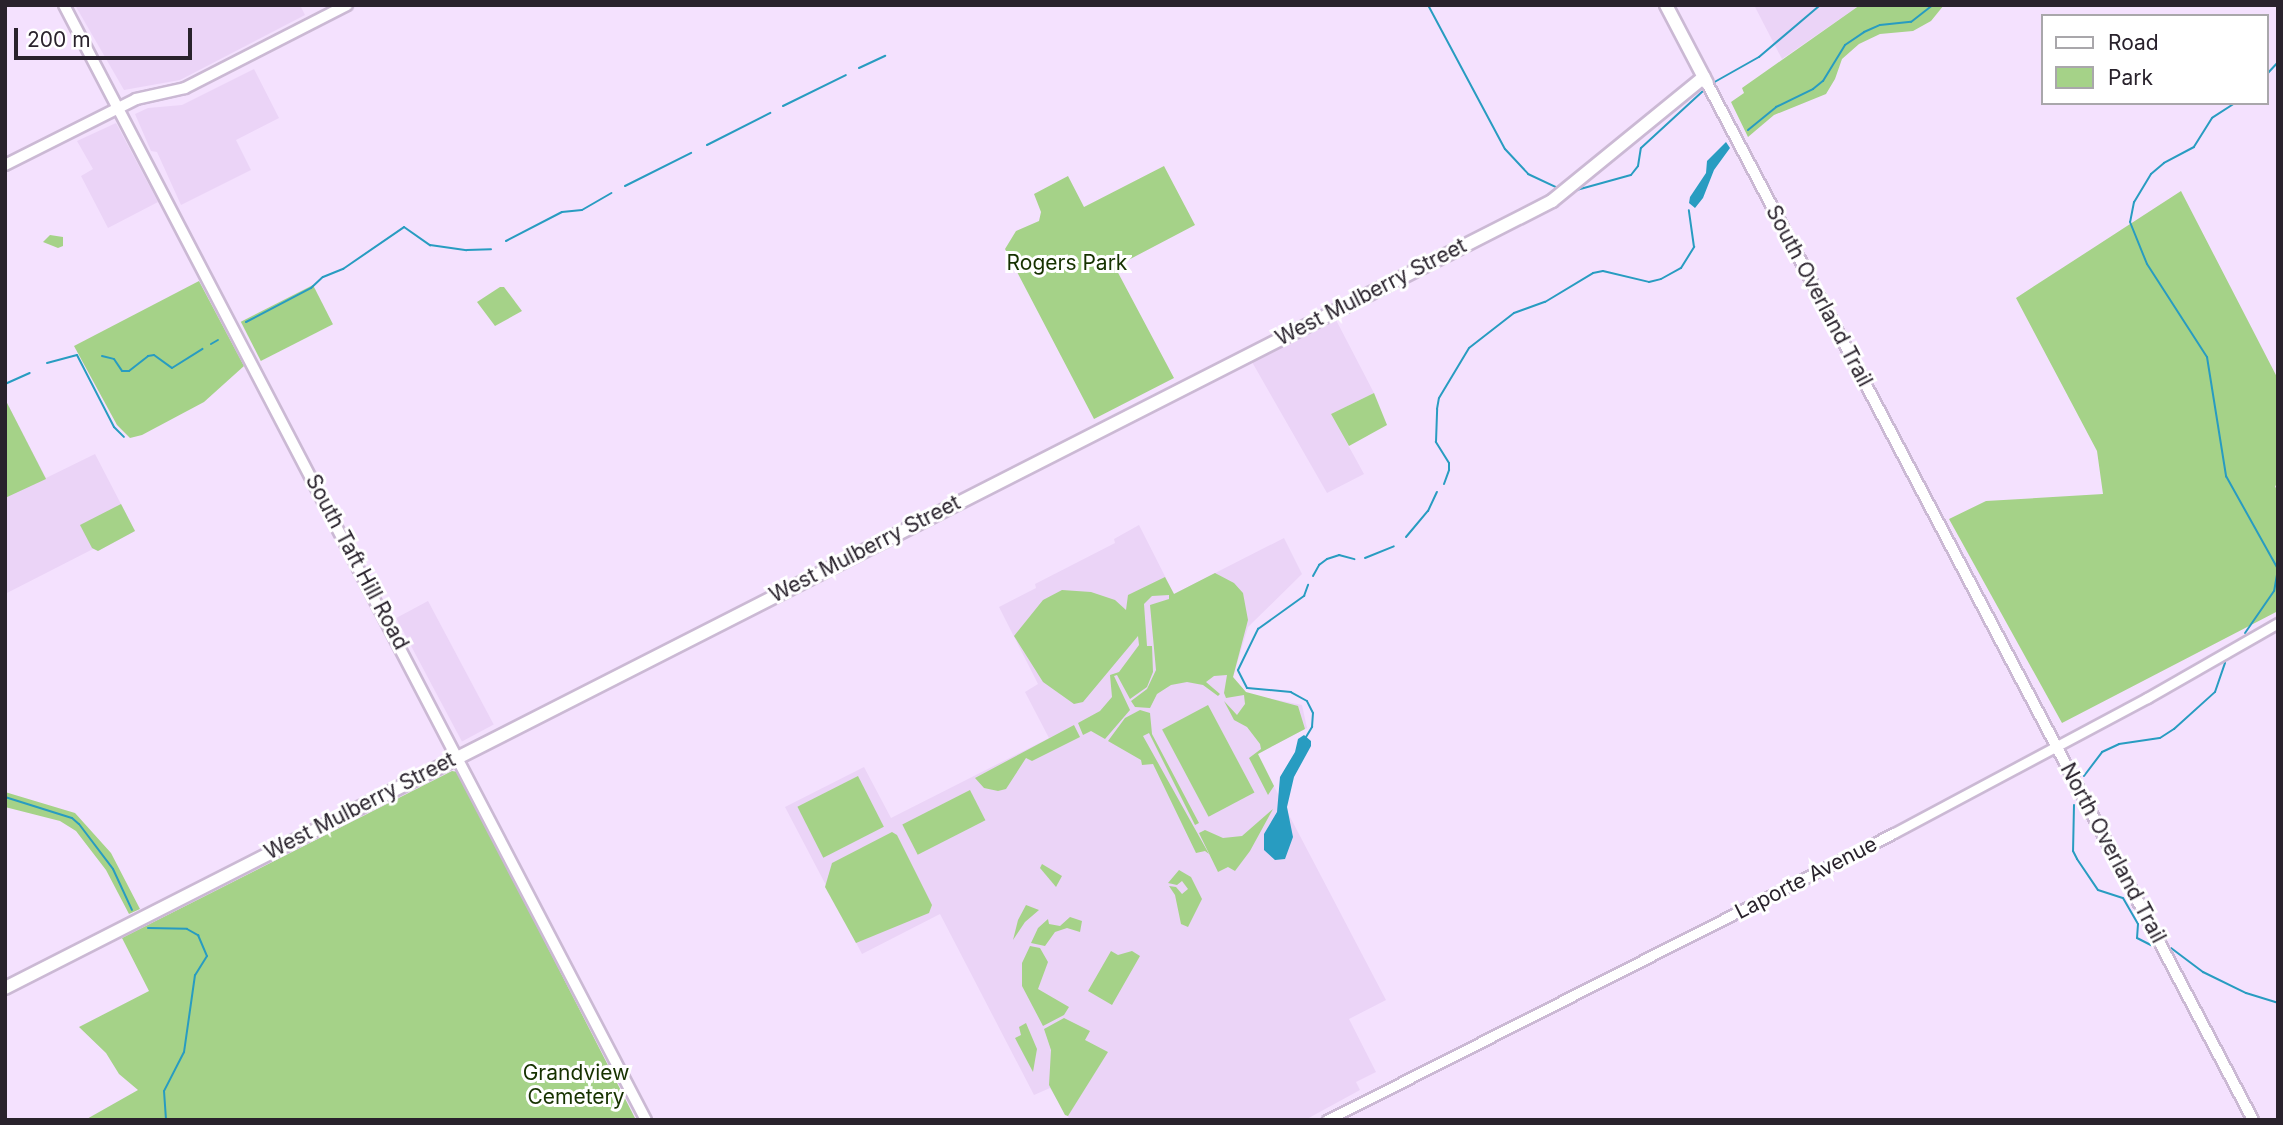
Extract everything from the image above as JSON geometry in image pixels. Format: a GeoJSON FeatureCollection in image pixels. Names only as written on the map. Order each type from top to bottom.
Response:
{"type":"FeatureCollection","features":[{"type":"Feature","properties":{"kind":"main road","name":"South Taft Hill Road"},"geometry":{"type":"LineString","coordinates":[[64,5],[458,755],[646,1120]]}},
{"type":"Feature","properties":{"kind":"main road"},"geometry":{"type":"LineString","coordinates":[[5,165],[118,107],[142,97],[179,90],[347,5]]}},
{"type":"Feature","properties":{"kind":"main road","name":"South Overland Trail"},"geometry":{"type":"LineString","coordinates":[[1666,5],[1973,587]]}},
{"type":"Feature","properties":{"kind":"main road","name":"West Mulberry Street"},"geometry":{"type":"LineString","coordinates":[[5,988],[1570,188],[1707,83]]}},
{"type":"Feature","properties":{"kind":"main road","name":"North Overland Trail"},"geometry":{"type":"LineString","coordinates":[[1973,587],[2253,1120]]}},
{"type":"Feature","properties":{"kind":"street","name":"Laporte Avenue"},"geometry":{"type":"LineString","coordinates":[[1327,1120],[1894,833],[2057,747],[2278,623]]}},
{"type":"Feature","properties":{"kind":"shaded area"},"geometry":{"type":"Polygon","coordinates":[[[75,5],[300,5],[305,15],[180,80],[124,90],[75,5]]]}},
{"type":"Feature","properties":{"kind":"shaded area"},"geometry":{"type":"Polygon","coordinates":[[[1754,5],[1860,5],[1782,59],[1754,5]]]}},
{"type":"Feature","properties":{"kind":"shaded area"},"geometry":{"type":"Polygon","coordinates":[[[254,69],[279,118],[236,140],[251,170],[181,205],[157,152],[151,151],[135,114],[148,108],[182,105],[254,69]]]}},
{"type":"Feature","properties":{"kind":"shaded area"},"geometry":{"type":"Polygon","coordinates":[[[116,123],[158,202],[108,228],[81,176],[93,169],[77,141],[116,123]]]}},
{"type":"Feature","properties":{"kind":"shaded area"},"geometry":{"type":"Polygon","coordinates":[[[1335,318],[1374,393],[1331,414],[1364,474],[1327,493],[1252,362],[1335,318]]]}},
{"type":"Feature","properties":{"kind":"shaded area"},"geometry":{"type":"Polygon","coordinates":[[[5,399],[46,478],[95,454],[135,531],[98,551],[93,549],[5,594],[5,399]]]}},
{"type":"Feature","properties":{"kind":"shaded area"},"geometry":{"type":"Polygon","coordinates":[[[1139,525],[1174,594],[1284,538],[1302,574],[1248,627],[1233,677],[1242,693],[1302,705],[1307,728],[1257,754],[1386,1000],[1349,1019],[1376,1072],[1356,1082],[1360,1090],[1305,1120],[1070,1120],[1050,1088],[1034,1095],[940,914],[862,954],[785,807],[864,767],[891,818],[1049,738],[1025,692],[1038,684],[999,607],[1036,588],[1035,584],[1115,543],[1114,539],[1139,525]]]}},
{"type":"Feature","properties":{"kind":"shaded area"},"geometry":{"type":"Polygon","coordinates":[[[428,601],[494,725],[462,742],[396,618],[428,601]]]}},
{"type":"Feature","properties":{"kind":"green space"},"geometry":{"type":"Polygon","coordinates":[[[1860,5],[1944,5],[1931,21],[1913,31],[1880,34],[1859,44],[1842,59],[1826,94],[1774,115],[1748,137],[1731,102],[1744,93],[1742,88],[1860,5]]]}},
{"type":"Feature","properties":{"kind":"green space","name":"Rogers Park"},"geometry":{"type":"Polygon","coordinates":[[[1164,166],[1195,225],[1115,267],[1174,378],[1094,419],[1005,249],[1016,231],[1039,221],[1041,212],[1034,194],[1068,176],[1084,207],[1164,166]]]}},
{"type":"Feature","properties":{"kind":"green space"},"geometry":{"type":"Polygon","coordinates":[[[2181,191],[2278,379],[2278,484],[2275,486],[2278,493],[2278,611],[2062,723],[1949,519],[1986,501],[2103,494],[2097,451],[2016,298],[2181,191]]]}},
{"type":"Feature","properties":{"kind":"green space"},"geometry":{"type":"Polygon","coordinates":[[[50,235],[63,237],[63,246],[58,248],[43,242],[50,235]]]}},
{"type":"Feature","properties":{"kind":"green space"},"geometry":{"type":"Polygon","coordinates":[[[199,281],[244,366],[204,402],[142,435],[130,438],[117,425],[74,346],[199,281]]]}},
{"type":"Feature","properties":{"kind":"green space"},"geometry":{"type":"Polygon","coordinates":[[[313,285],[333,324],[261,361],[241,322],[313,285]]]}},
{"type":"Feature","properties":{"kind":"green space"},"geometry":{"type":"Polygon","coordinates":[[[504,287],[522,311],[495,326],[477,302],[504,287]]]}},
{"type":"Feature","properties":{"kind":"green space"},"geometry":{"type":"Polygon","coordinates":[[[1374,393],[1387,425],[1349,446],[1331,414],[1374,393]]]}},
{"type":"Feature","properties":{"kind":"green space"},"geometry":{"type":"Polygon","coordinates":[[[5,399],[46,479],[5,498],[5,399]]]}},
{"type":"Feature","properties":{"kind":"green space"},"geometry":{"type":"Polygon","coordinates":[[[121,504],[135,531],[98,551],[92,548],[80,525],[121,504]]]}},
{"type":"Feature","properties":{"kind":"green space"},"geometry":{"type":"Polygon","coordinates":[[[1215,573],[1234,583],[1243,593],[1248,620],[1233,677],[1246,692],[1298,706],[1305,729],[1258,754],[1274,786],[1268,795],[1249,758],[1261,749],[1260,744],[1247,727],[1234,720],[1224,701],[1237,715],[1245,704],[1244,695],[1226,698],[1224,693],[1227,675],[1214,676],[1206,682],[1220,694],[1218,696],[1203,685],[1187,682],[1171,685],[1157,694],[1150,708],[1135,707],[1131,701],[1147,689],[1156,670],[1150,605],[1169,599],[1169,595],[1152,596],[1144,604],[1147,646],[1152,646],[1153,672],[1147,687],[1130,699],[1117,675],[1114,676],[1130,710],[1105,739],[1091,731],[1083,735],[1078,723],[1100,711],[1112,697],[1110,675],[1119,672],[1139,645],[1138,636],[1083,702],[1074,704],[1043,682],[1014,636],[1043,600],[1062,590],[1091,592],[1115,600],[1126,610],[1128,595],[1165,577],[1174,594],[1215,573]]]}},
{"type":"Feature","properties":{"kind":"green space"},"geometry":{"type":"Polygon","coordinates":[[[1208,705],[1254,792],[1209,817],[1162,729],[1208,705]]]}},
{"type":"Feature","properties":{"kind":"green space"},"geometry":{"type":"Polygon","coordinates":[[[1140,710],[1150,713],[1152,734],[1199,823],[1195,825],[1149,733],[1143,736],[1209,854],[1205,851],[1196,853],[1153,764],[1142,765],[1141,760],[1108,741],[1125,718],[1140,710]]]}},
{"type":"Feature","properties":{"kind":"green space"},"geometry":{"type":"Polygon","coordinates":[[[1074,725],[1080,737],[1032,761],[1026,758],[1006,789],[998,791],[984,788],[975,778],[1074,725]]]}},
{"type":"Feature","properties":{"kind":"green space","name":"Grandview Cemetery"},"geometry":{"type":"Polygon","coordinates":[[[452,771],[458,772],[636,1120],[85,1120],[138,1090],[119,1074],[106,1053],[79,1027],[149,991],[122,938],[452,771]]]}},
{"type":"Feature","properties":{"kind":"green space"},"geometry":{"type":"Polygon","coordinates":[[[858,776],[884,827],[823,858],[797,807],[858,776]]]}},
{"type":"Feature","properties":{"kind":"green space"},"geometry":{"type":"Polygon","coordinates":[[[970,790],[985,820],[918,855],[902,825],[970,790]]]}},
{"type":"Feature","properties":{"kind":"green space"},"geometry":{"type":"Polygon","coordinates":[[[5,792],[75,813],[111,853],[140,909],[129,914],[106,870],[76,831],[60,821],[5,807],[5,792]]]}},
{"type":"Feature","properties":{"kind":"green space"},"geometry":{"type":"Polygon","coordinates":[[[1273,809],[1250,851],[1235,871],[1228,867],[1218,872],[1199,833],[1205,830],[1223,838],[1242,836],[1273,809]]]}},
{"type":"Feature","properties":{"kind":"green space"},"geometry":{"type":"Polygon","coordinates":[[[892,832],[897,835],[932,905],[929,913],[856,943],[825,887],[832,863],[892,832]]]}},
{"type":"Feature","properties":{"kind":"green space"},"geometry":{"type":"Polygon","coordinates":[[[1042,864],[1062,876],[1056,887],[1040,868],[1042,864]]]}},
{"type":"Feature","properties":{"kind":"green space"},"geometry":{"type":"Polygon","coordinates":[[[1179,870],[1191,877],[1202,899],[1188,927],[1181,924],[1175,895],[1169,886],[1176,887],[1182,894],[1188,889],[1182,881],[1177,885],[1168,883],[1179,870]]]}},
{"type":"Feature","properties":{"kind":"green space"},"geometry":{"type":"Polygon","coordinates":[[[1026,905],[1039,910],[1025,922],[1013,940],[1018,920],[1026,905]]]}},
{"type":"Feature","properties":{"kind":"green space"},"geometry":{"type":"Polygon","coordinates":[[[1070,917],[1082,921],[1080,932],[1067,928],[1055,932],[1045,946],[1031,943],[1038,928],[1048,919],[1049,924],[1060,926],[1070,917]]]}},
{"type":"Feature","properties":{"kind":"green space"},"geometry":{"type":"Polygon","coordinates":[[[1030,946],[1040,948],[1048,962],[1038,989],[1069,1007],[1064,1015],[1043,1026],[1022,986],[1022,963],[1030,946]]]}},
{"type":"Feature","properties":{"kind":"green space"},"geometry":{"type":"Polygon","coordinates":[[[1111,951],[1118,955],[1132,951],[1140,956],[1112,1005],[1088,991],[1111,951]]]}},
{"type":"Feature","properties":{"kind":"green space"},"geometry":{"type":"Polygon","coordinates":[[[1064,1018],[1090,1031],[1085,1040],[1108,1052],[1068,1116],[1049,1085],[1051,1050],[1044,1029],[1064,1018]]]}},
{"type":"Feature","properties":{"kind":"green space"},"geometry":{"type":"Polygon","coordinates":[[[1026,1023],[1037,1049],[1033,1072],[1015,1038],[1021,1035],[1019,1027],[1026,1023]]]}},
{"type":"Feature","properties":{"kind":"water"},"geometry":{"type":"Polygon","coordinates":[[[1726,142],[1730,148],[1714,170],[1703,198],[1695,208],[1689,203],[1690,197],[1706,173],[1707,161],[1726,142]]]}},
{"type":"Feature","properties":{"kind":"water"},"geometry":{"type":"Polygon","coordinates":[[[1304,735],[1311,741],[1311,746],[1294,777],[1287,807],[1293,837],[1285,859],[1275,860],[1264,850],[1264,834],[1277,812],[1280,777],[1295,752],[1298,739],[1304,735]]]}},
{"type":"Feature","properties":{"kind":"waterway"},"geometry":{"type":"LineString","coordinates":[[1428,5],[1505,149],[1528,174],[1560,189]]}},
{"type":"Feature","properties":{"kind":"waterway"},"geometry":{"type":"LineString","coordinates":[[1711,84],[1759,57],[1820,5]]}},
{"type":"Feature","properties":{"kind":"waterway"},"geometry":{"type":"LineString","coordinates":[[1748,130],[1776,107],[1813,89],[1823,81],[1845,45],[1864,32],[1880,25],[1911,22],[1933,5]]}},
{"type":"Feature","properties":{"kind":"waterway"},"geometry":{"type":"LineString","coordinates":[[859,68],[885,56]]}},
{"type":"Feature","properties":{"kind":"waterway"},"geometry":{"type":"LineString","coordinates":[[2269,72],[2278,62]]}},
{"type":"Feature","properties":{"kind":"waterway"},"geometry":{"type":"LineString","coordinates":[[783,106],[846,75]]}},
{"type":"Feature","properties":{"kind":"waterway"},"geometry":{"type":"LineString","coordinates":[[1573,191],[1631,175],[1638,166],[1641,148],[1704,90]]}},
{"type":"Feature","properties":{"kind":"waterway"},"geometry":{"type":"LineString","coordinates":[[2232,105],[2212,118],[2194,147],[2164,163],[2151,174],[2134,202],[2130,222],[2147,264],[2207,357],[2226,476],[2278,569],[2274,591],[2245,633]]}},
{"type":"Feature","properties":{"kind":"waterway"},"geometry":{"type":"LineString","coordinates":[[707,145],[770,113]]}},
{"type":"Feature","properties":{"kind":"waterway"},"geometry":{"type":"LineString","coordinates":[[625,186],[691,153]]}},
{"type":"Feature","properties":{"kind":"waterway"},"geometry":{"type":"LineString","coordinates":[[506,241],[562,212],[582,210],[612,193]]}},
{"type":"Feature","properties":{"kind":"waterway"},"geometry":{"type":"LineString","coordinates":[[1444,484],[1449,463],[1436,442],[1439,398],[1469,348],[1514,313],[1545,302],[1593,273],[1603,271],[1649,282],[1681,268],[1694,247],[1689,210]]}},
{"type":"Feature","properties":{"kind":"waterway"},"geometry":{"type":"LineString","coordinates":[[246,322],[311,288],[323,277],[343,269],[404,227],[430,245],[467,250],[491,249]]}},
{"type":"Feature","properties":{"kind":"waterway"},"geometry":{"type":"LineString","coordinates":[[211,344],[218,340]]}},
{"type":"Feature","properties":{"kind":"waterway"},"geometry":{"type":"LineString","coordinates":[[102,356],[114,359],[122,371],[129,371],[148,356],[154,355],[172,368],[202,349]]}},
{"type":"Feature","properties":{"kind":"waterway"},"geometry":{"type":"LineString","coordinates":[[47,363],[77,355],[114,427],[124,437]]}},
{"type":"Feature","properties":{"kind":"waterway"},"geometry":{"type":"LineString","coordinates":[[5,384],[30,373]]}},
{"type":"Feature","properties":{"kind":"waterway"},"geometry":{"type":"LineString","coordinates":[[1406,537],[1428,511],[1437,492]]}},
{"type":"Feature","properties":{"kind":"waterway"},"geometry":{"type":"LineString","coordinates":[[1365,558],[1394,546]]}},
{"type":"Feature","properties":{"kind":"waterway"},"geometry":{"type":"LineString","coordinates":[[1313,576],[1319,565],[1327,559],[1339,555],[1354,559]]}},
{"type":"Feature","properties":{"kind":"waterway"},"geometry":{"type":"LineString","coordinates":[[1306,737],[1312,727],[1313,713],[1307,701],[1291,692],[1247,688],[1238,670],[1258,629],[1304,596],[1308,585]]}},
{"type":"Feature","properties":{"kind":"waterway"},"geometry":{"type":"LineString","coordinates":[[2084,776],[2102,752],[2119,744],[2160,738],[2174,729],[2215,692],[2225,663]]}},
{"type":"Feature","properties":{"kind":"waterway"},"geometry":{"type":"LineString","coordinates":[[5,797],[72,818],[79,824],[113,869],[132,910]]}},
{"type":"Feature","properties":{"kind":"waterway"},"geometry":{"type":"LineString","coordinates":[[2074,805],[2073,851],[2077,859],[2098,890],[2123,898],[2138,924],[2137,938],[2151,945]]}},
{"type":"Feature","properties":{"kind":"waterway"},"geometry":{"type":"LineString","coordinates":[[148,928],[187,929],[198,935],[207,956],[195,975],[184,1052],[164,1091],[166,1120]]}},
{"type":"Feature","properties":{"kind":"waterway"},"geometry":{"type":"LineString","coordinates":[[2171,948],[2203,972],[2246,993],[2278,1003]]}}]}
